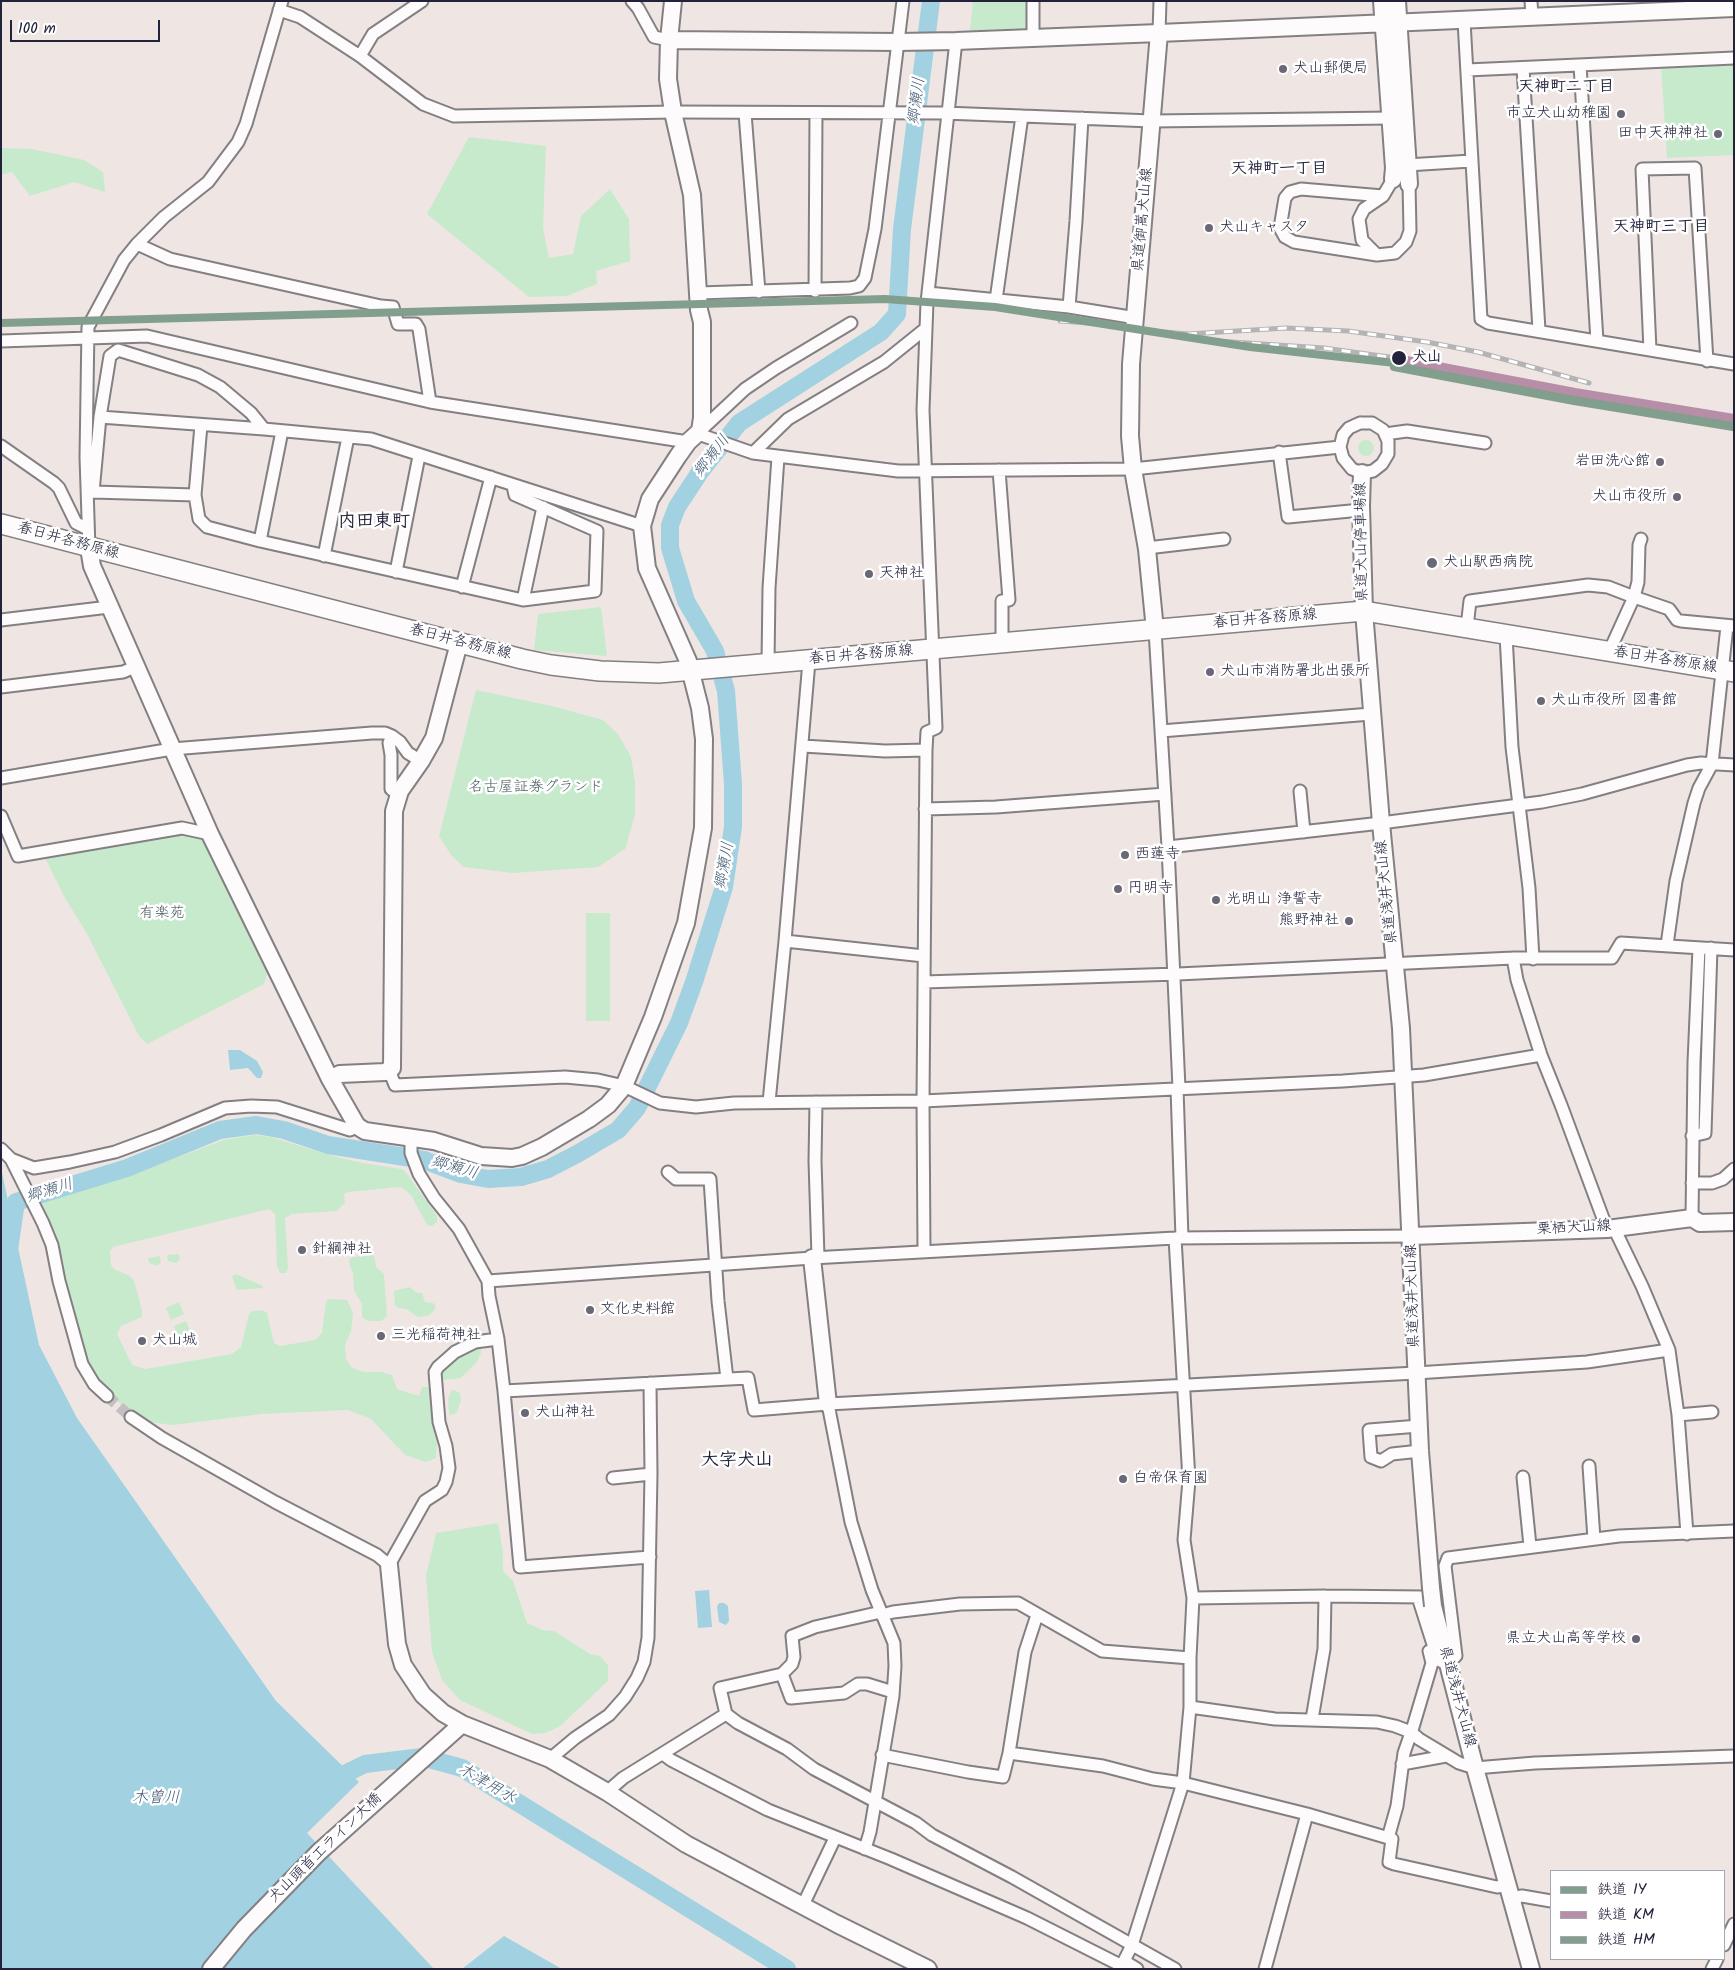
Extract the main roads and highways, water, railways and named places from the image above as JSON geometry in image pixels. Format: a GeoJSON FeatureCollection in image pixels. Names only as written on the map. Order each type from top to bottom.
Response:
{"type":"FeatureCollection","features":[{"type":"Feature","properties":{"kind":"main road","name":"春日井各務原線"},"geometry":{"type":"LineString","coordinates":[[1,524],[536,662],[629,673],[659,673],[809,661],[1364,611],[1728,671]]}},
{"type":"Feature","properties":{"kind":"water"},"geometry":{"type":"Polygon","coordinates":[[[228,1050],[240,1050],[257,1061],[263,1072],[261,1078],[257,1078],[248,1068],[230,1070],[228,1050]]]}},
{"type":"Feature","properties":{"kind":"water","name":"木曽川"},"geometry":{"type":"Polygon","coordinates":[[[1,1168],[39,1345],[77,1418],[276,1701],[359,1782],[307,1833],[434,1969],[1,1969],[1,1168]]]}},
{"type":"Feature","properties":{"kind":"water"},"geometry":{"type":"Polygon","coordinates":[[[709,1590],[712,1627],[698,1628],[695,1591],[709,1590]]]}},
{"type":"Feature","properties":{"kind":"water"},"geometry":{"type":"Polygon","coordinates":[[[719,1603],[724,1603],[728,1606],[729,1621],[726,1625],[719,1622],[717,1607],[719,1603]]]}},
{"type":"Feature","properties":{"kind":"water"},"geometry":{"type":"Polygon","coordinates":[[[504,1936],[562,1969],[462,1969],[504,1936]]]}},
{"type":"Feature","properties":{"kind":"waterway","name":"郷瀬川"},"geometry":{"type":"LineString","coordinates":[[1,1264],[8,1257],[16,1202],[127,1168],[220,1130],[256,1125],[284,1130],[328,1145],[424,1160],[461,1174],[488,1179],[521,1177],[548,1169],[618,1130],[637,1108],[679,1023],[694,982],[724,887],[733,827],[733,784],[726,691],[715,651],[686,601],[670,548],[670,525],[677,507],[700,472],[739,423],[881,332],[897,314],[902,229],[931,1]]}},
{"type":"Feature","properties":{"kind":"waterway","name":"木津用水"},"geometry":{"type":"LineString","coordinates":[[328,1782],[365,1764],[422,1757],[462,1768],[787,1969]]}},
{"type":"Feature","properties":{"kind":"tunnel"},"geometry":{"type":"LineString","coordinates":[[107,1396],[131,1417]]}},
{"type":"Feature","properties":{"kind":"railway"},"geometry":{"type":"LineString","coordinates":[[1060,321],[1117,325]]}},
{"type":"Feature","properties":{"kind":"railway"},"geometry":{"type":"LineString","coordinates":[[1152,331],[1188,334],[1286,328],[1348,331],[1427,342],[1478,352],[1589,383]]}},
{"type":"Feature","properties":{"kind":"railway"},"geometry":{"type":"LineString","coordinates":[[1216,341],[1324,348],[1396,358]]}},
{"type":"Feature","properties":{"kind":"rail line","name":"IY"},"geometry":{"type":"LineString","coordinates":[[1,323],[885,299],[995,307],[1250,347],[1395,363],[1492,379],[1602,403],[1734,425]]}},
{"type":"Feature","properties":{"kind":"rail line","name":"KM"},"geometry":{"type":"LineString","coordinates":[[1396,358],[1575,392],[1734,418]]}},
{"type":"Feature","properties":{"kind":"rail line","name":"HM"},"geometry":{"type":"LineString","coordinates":[[1394,367],[1574,401],[1733,427]]}},
{"type":"Feature","properties":{"kind":"place","name":"犬山郵便局"},"geometry":{"type":"Point","coordinates":[1283,69]}},
{"type":"Feature","properties":{"kind":"place","name":"市立犬山幼稚園"},"geometry":{"type":"Point","coordinates":[1621,114]}},
{"type":"Feature","properties":{"kind":"place","name":"田中天神神社"},"geometry":{"type":"Point","coordinates":[1718,134]}},
{"type":"Feature","properties":{"kind":"place","name":"犬山キャスタ"},"geometry":{"type":"Point","coordinates":[1209,228]}},
{"type":"Feature","properties":{"kind":"place","name":"犬山"},"geometry":{"type":"Point","coordinates":[1399,358]}},
{"type":"Feature","properties":{"kind":"place","name":"岩田洗心館"},"geometry":{"type":"Point","coordinates":[1660,462]}},
{"type":"Feature","properties":{"kind":"place","name":"犬山市役所"},"geometry":{"type":"Point","coordinates":[1677,497]}},
{"type":"Feature","properties":{"kind":"place","name":"犬山駅西病院"},"geometry":{"type":"Point","coordinates":[1432,563]}},
{"type":"Feature","properties":{"kind":"place","name":"天神社"},"geometry":{"type":"Point","coordinates":[869,574]}},
{"type":"Feature","properties":{"kind":"place","name":"犬山市消防署北出張所"},"geometry":{"type":"Point","coordinates":[1210,672]}},
{"type":"Feature","properties":{"kind":"place","name":"犬山市役所 図書館"},"geometry":{"type":"Point","coordinates":[1541,701]}},
{"type":"Feature","properties":{"kind":"place","name":"西蓮寺"},"geometry":{"type":"Point","coordinates":[1125,855]}},
{"type":"Feature","properties":{"kind":"place","name":"円明寺"},"geometry":{"type":"Point","coordinates":[1118,889]}},
{"type":"Feature","properties":{"kind":"place","name":"光明山 浄誓寺"},"geometry":{"type":"Point","coordinates":[1216,900]}},
{"type":"Feature","properties":{"kind":"place","name":"熊野神社"},"geometry":{"type":"Point","coordinates":[1349,921]}},
{"type":"Feature","properties":{"kind":"place","name":"針綱神社"},"geometry":{"type":"Point","coordinates":[302,1250]}},
{"type":"Feature","properties":{"kind":"place","name":"文化史料館"},"geometry":{"type":"Point","coordinates":[590,1310]}},
{"type":"Feature","properties":{"kind":"place","name":"三光稲荷神社"},"geometry":{"type":"Point","coordinates":[381,1336]}},
{"type":"Feature","properties":{"kind":"place","name":"犬山城"},"geometry":{"type":"Point","coordinates":[142,1341]}},
{"type":"Feature","properties":{"kind":"place","name":"犬山神社"},"geometry":{"type":"Point","coordinates":[525,1413]}},
{"type":"Feature","properties":{"kind":"place","name":"白帝保育園"},"geometry":{"type":"Point","coordinates":[1123,1479]}},
{"type":"Feature","properties":{"kind":"place","name":"県立犬山高等学校"},"geometry":{"type":"Point","coordinates":[1636,1639]}},
{"type":"Feature","properties":{"kind":"district","name":"天神町二丁目"},"geometry":{"type":"Point","coordinates":[1566,88]}},
{"type":"Feature","properties":{"kind":"district","name":"天神町一丁目"},"geometry":{"type":"Point","coordinates":[1279,170]}},
{"type":"Feature","properties":{"kind":"district","name":"天神町三丁目"},"geometry":{"type":"Point","coordinates":[1661,228]}},
{"type":"Feature","properties":{"kind":"district","name":"内田東町"},"geometry":{"type":"Point","coordinates":[374,523]}},
{"type":"Feature","properties":{"kind":"district","name":"大字犬山"},"geometry":{"type":"Point","coordinates":[737,1462]}},
{"type":"Feature","properties":{"kind":"park label","name":"名古屋証券グランド"},"geometry":{"type":"Point","coordinates":[536,788]}},
{"type":"Feature","properties":{"kind":"park label","name":"有楽苑"},"geometry":{"type":"Point","coordinates":[162,914]}}]}
